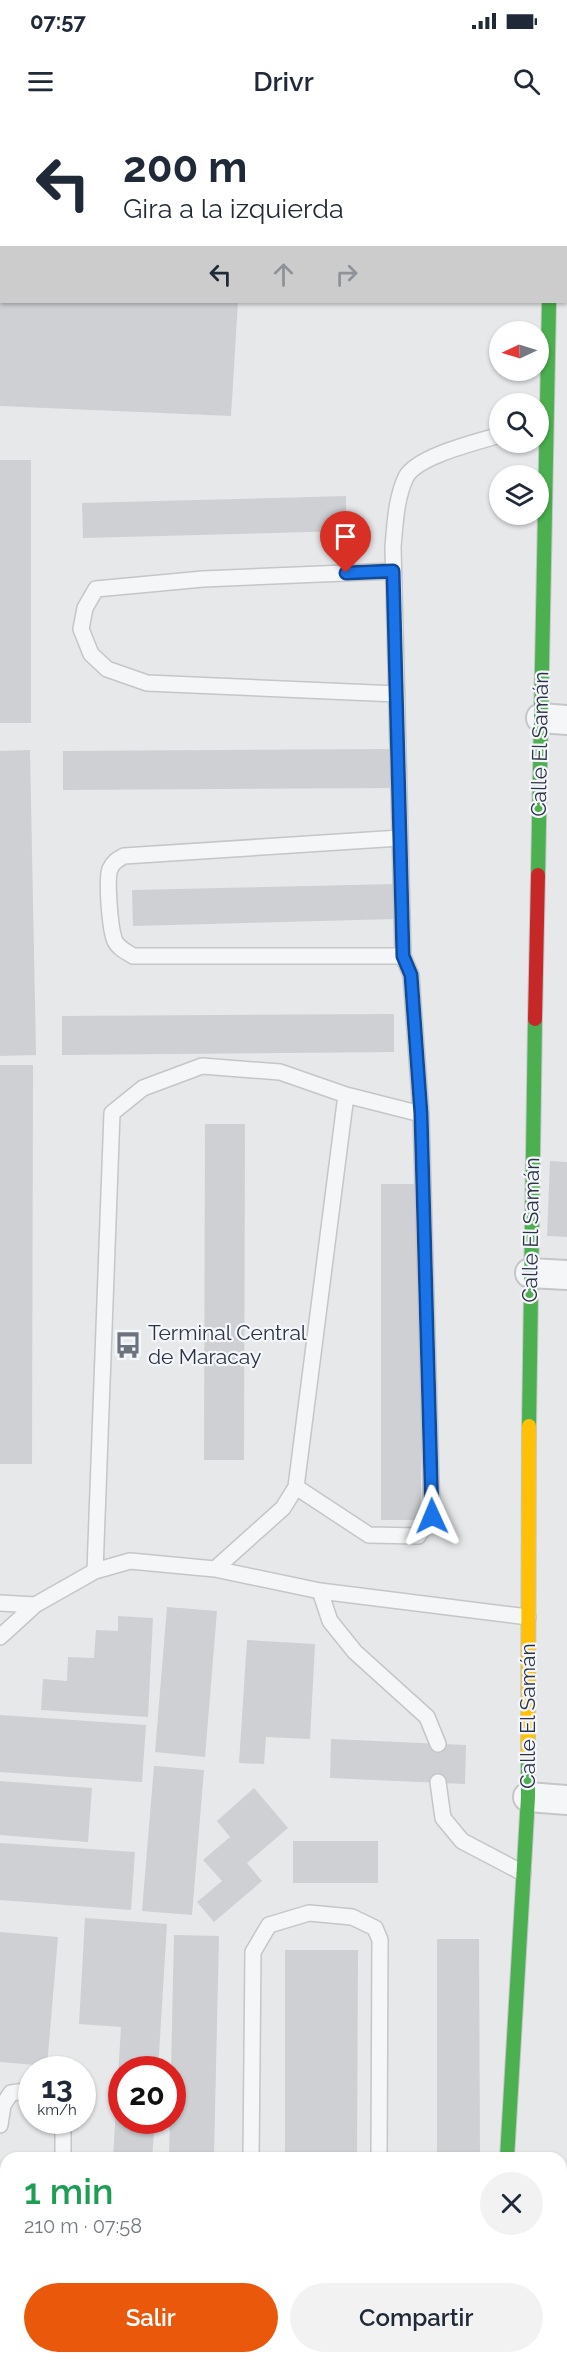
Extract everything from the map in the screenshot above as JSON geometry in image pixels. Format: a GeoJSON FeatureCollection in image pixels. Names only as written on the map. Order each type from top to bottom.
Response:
{"type":"FeatureCollection","features":[{"type":"Feature","properties":{"kind":"street","name":"Calle El Samán"},"geometry":{"type":"LineString","coordinates":[[544,393],[549,303]]}},
{"type":"Feature","properties":{"kind":"street","name":"Calle El Samán"},"geometry":{"type":"LineString","coordinates":[[507,2152],[528,1797],[530,1273],[554,719],[544,453]]}},
{"type":"Feature","properties":{"kind":"street"},"geometry":{"type":"LineString","coordinates":[[530,1273],[567,1275]]}},
{"type":"Feature","properties":{"kind":"street"},"geometry":{"type":"LineString","coordinates":[[528,1797],[567,1800]]}},
{"type":"Feature","properties":{"kind":"lane"},"geometry":{"type":"LineString","coordinates":[[296,1487],[369,1535],[418,1536],[432,1516],[421,1114],[411,975],[403,956],[393,547],[398,503],[407,475],[424,461],[489,439]]}},
{"type":"Feature","properties":{"kind":"lane"},"geometry":{"type":"LineString","coordinates":[[393,571],[203,579],[96,589],[85,608],[81,629],[91,654],[107,669],[147,682],[397,694]]}},
{"type":"Feature","properties":{"kind":"lane"},"geometry":{"type":"LineString","coordinates":[[400,838],[124,856],[115,861],[109,871],[110,921],[118,946],[133,956],[403,956]]}},
{"type":"Feature","properties":{"kind":"lane"},"geometry":{"type":"LineString","coordinates":[[95,1571],[112,1113],[142,1088],[202,1066],[280,1072],[346,1095],[421,1114]]}},
{"type":"Feature","properties":{"kind":"lane"},"geometry":{"type":"LineString","coordinates":[[215,1569],[283,1508],[296,1487],[346,1095]]}},
{"type":"Feature","properties":{"kind":"lane"},"geometry":{"type":"LineString","coordinates":[[0,1637],[35,1605],[95,1571],[129,1561],[215,1569],[320,1591],[528,1617]]}},
{"type":"Feature","properties":{"kind":"lane"},"geometry":{"type":"LineString","coordinates":[[320,1591],[330,1621],[355,1652],[427,1717],[438,1744]]}},
{"type":"Feature","properties":{"kind":"lane"},"geometry":{"type":"LineString","coordinates":[[0,1603],[35,1605]]}},
{"type":"Feature","properties":{"kind":"lane"},"geometry":{"type":"LineString","coordinates":[[438,1782],[443,1818],[462,1841],[523,1873]]}},
{"type":"Feature","properties":{"kind":"lane"},"geometry":{"type":"LineString","coordinates":[[251,2152],[253,1952],[269,1925],[309,1913],[352,1917],[375,1928],[380,1940],[379,2152]]}},
{"type":"Feature","properties":{"kind":"lane"},"geometry":{"type":"LineString","coordinates":[[0,2125],[3,2105],[11,2093],[18,2092]]}},
{"type":"Feature","properties":{"kind":"lane"},"geometry":{"type":"LineString","coordinates":[[63,2134],[63,2152]]}},
{"type":"Feature","properties":{"kind":"building"},"geometry":{"type":"Polygon","coordinates":[[[0,303],[238,303],[231,416],[0,406],[0,303]]]}},
{"type":"Feature","properties":{"kind":"building"},"geometry":{"type":"Polygon","coordinates":[[[0,460],[31,460],[31,723],[0,723],[0,460]]]}},
{"type":"Feature","properties":{"kind":"building"},"geometry":{"type":"Polygon","coordinates":[[[346,496],[346,531],[83,538],[82,503],[346,496]]]}},
{"type":"Feature","properties":{"kind":"building"},"geometry":{"type":"Polygon","coordinates":[[[396,749],[396,788],[63,790],[63,751],[396,749]]]}},
{"type":"Feature","properties":{"kind":"building"},"geometry":{"type":"Polygon","coordinates":[[[30,750],[36,1055],[0,1056],[0,751],[30,750]]]}},
{"type":"Feature","properties":{"kind":"building"},"geometry":{"type":"Polygon","coordinates":[[[395,884],[396,919],[133,926],[132,890],[395,884]]]}},
{"type":"Feature","properties":{"kind":"building"},"geometry":{"type":"Polygon","coordinates":[[[394,1014],[394,1052],[62,1055],[62,1016],[394,1014]]]}},
{"type":"Feature","properties":{"kind":"building"},"geometry":{"type":"Polygon","coordinates":[[[0,1065],[33,1065],[32,1464],[0,1464],[0,1065]]]}},
{"type":"Feature","properties":{"kind":"building"},"geometry":{"type":"Polygon","coordinates":[[[205,1124],[245,1124],[244,1460],[204,1460],[205,1124]]]}},
{"type":"Feature","properties":{"kind":"building"},"geometry":{"type":"Polygon","coordinates":[[[550,1161],[567,1162],[567,1237],[547,1236],[550,1161]]]}},
{"type":"Feature","properties":{"kind":"building"},"geometry":{"type":"Polygon","coordinates":[[[381,1184],[421,1184],[421,1520],[381,1520],[381,1184]]]}},
{"type":"Feature","properties":{"kind":"building"},"geometry":{"type":"Polygon","coordinates":[[[167,1607],[217,1611],[205,1757],[155,1752],[167,1607]]]}},
{"type":"Feature","properties":{"kind":"building"},"geometry":{"type":"Polygon","coordinates":[[[118,1616],[153,1618],[148,1717],[41,1710],[43,1679],[67,1681],[68,1657],[94,1658],[96,1630],[118,1631],[118,1616]]]}},
{"type":"Feature","properties":{"kind":"building"},"geometry":{"type":"Polygon","coordinates":[[[247,1640],[315,1644],[310,1739],[266,1737],[264,1764],[239,1763],[247,1640]]]}},
{"type":"Feature","properties":{"kind":"building"},"geometry":{"type":"Polygon","coordinates":[[[0,1715],[146,1725],[142,1782],[0,1772],[0,1715]]]}},
{"type":"Feature","properties":{"kind":"building"},"geometry":{"type":"Polygon","coordinates":[[[331,1739],[466,1745],[465,1784],[330,1778],[331,1739]]]}},
{"type":"Feature","properties":{"kind":"building"},"geometry":{"type":"Polygon","coordinates":[[[154,1766],[204,1770],[192,1915],[142,1911],[154,1766]]]}},
{"type":"Feature","properties":{"kind":"building"},"geometry":{"type":"Polygon","coordinates":[[[0,1781],[92,1788],[88,1842],[0,1835],[0,1781]]]}},
{"type":"Feature","properties":{"kind":"building"},"geometry":{"type":"Polygon","coordinates":[[[254,1788],[288,1828],[247,1863],[262,1881],[214,1922],[197,1902],[222,1881],[203,1860],[230,1837],[217,1821],[254,1788]]]}},
{"type":"Feature","properties":{"kind":"building"},"geometry":{"type":"Polygon","coordinates":[[[293,1841],[378,1841],[378,1883],[293,1883],[293,1841]]]}},
{"type":"Feature","properties":{"kind":"building"},"geometry":{"type":"Polygon","coordinates":[[[0,1843],[135,1852],[131,1910],[0,1900],[0,1843]]]}},
{"type":"Feature","properties":{"kind":"building"},"geometry":{"type":"Polygon","coordinates":[[[85,1918],[167,1924],[159,2056],[119,2056],[121,2027],[79,2024],[85,1918]]]}},
{"type":"Feature","properties":{"kind":"building"},"geometry":{"type":"Polygon","coordinates":[[[0,1932],[58,1937],[48,2056],[18,2056],[18,2064],[0,2062],[0,1932]]]}},
{"type":"Feature","properties":{"kind":"building"},"geometry":{"type":"Polygon","coordinates":[[[174,1935],[219,1936],[214,2152],[169,2152],[170,2134],[186,2134],[186,2056],[171,2056],[174,1935]]]}},
{"type":"Feature","properties":{"kind":"building"},"geometry":{"type":"Polygon","coordinates":[[[437,1939],[479,1939],[480,2152],[437,2152],[437,1939]]]}},
{"type":"Feature","properties":{"kind":"building"},"geometry":{"type":"Polygon","coordinates":[[[285,1950],[358,1950],[357,2152],[285,2152],[285,1950]]]}},
{"type":"Feature","properties":{"kind":"building"},"geometry":{"type":"Polygon","coordinates":[[[114,2134],[154,2134],[152,2152],[113,2152],[114,2134]]]}},
{"type":"Feature","properties":{"kind":"traffic: fast"},"geometry":{"type":"LineString","coordinates":[[538,875],[549,303]]}},
{"type":"Feature","properties":{"kind":"traffic: fast"},"geometry":{"type":"LineString","coordinates":[[529,1426],[535,1019]]}},
{"type":"Feature","properties":{"kind":"traffic: fast"},"geometry":{"type":"LineString","coordinates":[[507,2152],[528,1797],[528,1756]]}},
{"type":"Feature","properties":{"kind":"traffic: slow"},"geometry":{"type":"LineString","coordinates":[[528,1756],[529,1426]]}},
{"type":"Feature","properties":{"kind":"traffic: jam"},"geometry":{"type":"LineString","coordinates":[[535,1019],[538,875]]}},
{"type":"Feature","properties":{"kind":"place","name":"Terminal Central de Maracay"},"geometry":{"type":"Point","coordinates":[128,1345]}},
{"type":"Feature","properties":{"kind":"route"},"geometry":{"type":"LineString","coordinates":[[346,573],[393,571],[403,956],[411,975],[421,1114],[432,1516]]}}]}
